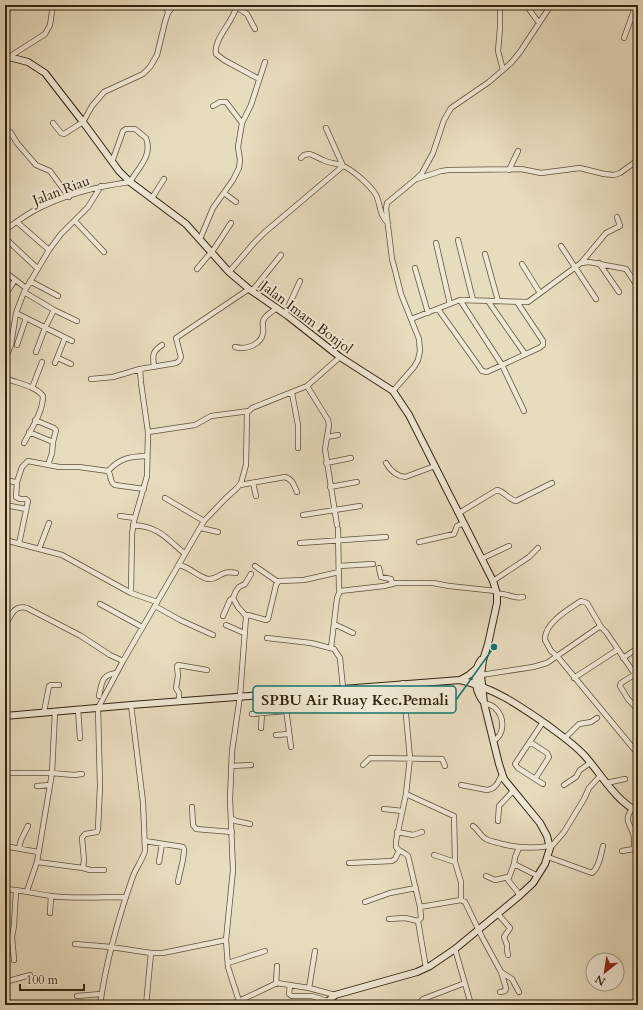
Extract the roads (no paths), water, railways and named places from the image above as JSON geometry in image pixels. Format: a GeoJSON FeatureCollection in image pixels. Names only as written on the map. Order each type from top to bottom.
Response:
{"type":"FeatureCollection","features":[{"type":"Feature","properties":{"kind":"main road","name":"Jalan Imam Bonjol"},"geometry":{"type":"LineString","coordinates":[[7,57],[28,62],[45,73],[112,162],[130,182],[177,216],[200,239],[229,272],[250,290],[285,314],[340,358],[393,392],[409,415],[483,558],[493,581],[497,603],[481,675],[484,702]]}},
{"type":"Feature","properties":{"kind":"main road","name":"Jalan Imam Bonjol"},"geometry":{"type":"LineString","coordinates":[[477,668],[485,656]]}},
{"type":"Feature","properties":{"kind":"main road"},"geometry":{"type":"LineString","coordinates":[[460,680],[477,668]]}},
{"type":"Feature","properties":{"kind":"main road"},"geometry":{"type":"LineString","coordinates":[[326,1003],[335,995],[417,972],[426,968],[455,949],[520,895],[538,876],[548,857],[549,847],[547,836],[540,823],[506,783],[502,775],[484,702],[476,684],[477,668]]}},
{"type":"Feature","properties":{"kind":"main road"},"geometry":{"type":"LineString","coordinates":[[5,716],[240,696],[460,680],[483,686],[502,695],[565,738],[580,751],[623,803],[638,812]]}},
{"type":"Feature","properties":{"kind":"street"},"geometry":{"type":"LineString","coordinates":[[7,57],[45,34],[50,25],[54,5]]}},
{"type":"Feature","properties":{"kind":"street"},"geometry":{"type":"LineString","coordinates":[[166,5],[168,13]]}},
{"type":"Feature","properties":{"kind":"street"},"geometry":{"type":"LineString","coordinates":[[53,123],[61,133],[64,134],[83,122],[92,106],[104,92],[143,74],[150,67],[156,55],[168,13],[174,5]]}},
{"type":"Feature","properties":{"kind":"street"},"geometry":{"type":"LineString","coordinates":[[500,5],[498,51],[503,70]]}},
{"type":"Feature","properties":{"kind":"street"},"geometry":{"type":"LineString","coordinates":[[526,5],[539,23]]}},
{"type":"Feature","properties":{"kind":"street"},"geometry":{"type":"LineString","coordinates":[[393,392],[414,367],[419,356],[418,340],[401,294],[396,274],[386,209],[387,203],[416,179],[429,162],[444,120],[451,108],[480,88],[516,58],[551,5]]}},
{"type":"Feature","properties":{"kind":"street"},"geometry":{"type":"LineString","coordinates":[[624,38],[636,5]]}},
{"type":"Feature","properties":{"kind":"street"},"geometry":{"type":"LineString","coordinates":[[255,29],[244,11],[236,6],[234,13],[216,46],[216,54],[229,63],[259,79]]}},
{"type":"Feature","properties":{"kind":"street"},"geometry":{"type":"LineString","coordinates":[[631,18],[638,20]]}},
{"type":"Feature","properties":{"kind":"street"},"geometry":{"type":"LineString","coordinates":[[200,239],[213,208],[238,172],[240,164],[238,147],[242,123],[251,105],[265,62]]}},
{"type":"Feature","properties":{"kind":"street"},"geometry":{"type":"LineString","coordinates":[[213,106],[220,102],[226,102],[242,123]]}},
{"type":"Feature","properties":{"kind":"street"},"geometry":{"type":"LineString","coordinates":[[5,128],[11,133],[17,143],[36,165],[46,168],[51,172],[69,197]]}},
{"type":"Feature","properties":{"kind":"street"},"geometry":{"type":"LineString","coordinates":[[112,162],[125,130],[128,128],[135,129],[144,136],[147,143],[145,159],[130,182]]}},
{"type":"Feature","properties":{"kind":"street"},"geometry":{"type":"LineString","coordinates":[[326,128],[343,166]]}},
{"type":"Feature","properties":{"kind":"street"},"geometry":{"type":"LineString","coordinates":[[509,170],[518,151]]}},
{"type":"Feature","properties":{"kind":"street"},"geometry":{"type":"LineString","coordinates":[[301,158],[304,155],[309,154],[325,161],[343,166],[355,173],[373,191],[383,219],[388,223]]}},
{"type":"Feature","properties":{"kind":"street"},"geometry":{"type":"LineString","coordinates":[[416,179],[448,170],[527,169],[541,173],[580,168],[614,175],[620,173],[638,160]]}},
{"type":"Feature","properties":{"kind":"street"},"geometry":{"type":"LineString","coordinates":[[229,272],[265,232],[343,166]]}},
{"type":"Feature","properties":{"kind":"street"},"geometry":{"type":"LineString","coordinates":[[152,198],[164,179]]}},
{"type":"Feature","properties":{"kind":"street","name":"Jalan Riau"},"geometry":{"type":"LineString","coordinates":[[5,230],[39,208],[101,186],[130,182]]}},
{"type":"Feature","properties":{"kind":"street"},"geometry":{"type":"LineString","coordinates":[[5,360],[12,338],[16,314],[25,290],[37,268],[61,234],[88,206],[101,186]]}},
{"type":"Feature","properties":{"kind":"street"},"geometry":{"type":"LineString","coordinates":[[224,193],[236,202]]}},
{"type":"Feature","properties":{"kind":"street"},"geometry":{"type":"LineString","coordinates":[[411,320],[460,300],[528,302],[575,268],[606,233],[620,226],[617,217]]}},
{"type":"Feature","properties":{"kind":"street"},"geometry":{"type":"LineString","coordinates":[[75,221],[104,252]]}},
{"type":"Feature","properties":{"kind":"street"},"geometry":{"type":"LineString","coordinates":[[17,222],[49,250]]}},
{"type":"Feature","properties":{"kind":"street"},"geometry":{"type":"LineString","coordinates":[[197,269],[212,252],[231,222]]}},
{"type":"Feature","properties":{"kind":"street"},"geometry":{"type":"LineString","coordinates":[[5,238],[37,268]]}},
{"type":"Feature","properties":{"kind":"street"},"geometry":{"type":"LineString","coordinates":[[458,240],[473,300]]}},
{"type":"Feature","properties":{"kind":"street"},"geometry":{"type":"LineString","coordinates":[[436,243],[450,304]]}},
{"type":"Feature","properties":{"kind":"street"},"geometry":{"type":"LineString","coordinates":[[560,246],[596,299]]}},
{"type":"Feature","properties":{"kind":"street"},"geometry":{"type":"LineString","coordinates":[[486,254],[498,301]]}},
{"type":"Feature","properties":{"kind":"street"},"geometry":{"type":"LineString","coordinates":[[91,379],[113,378],[148,367],[176,363],[181,357],[176,338],[250,290],[281,255]]}},
{"type":"Feature","properties":{"kind":"street"},"geometry":{"type":"LineString","coordinates":[[580,263],[600,263],[626,269],[638,286]]}},
{"type":"Feature","properties":{"kind":"street"},"geometry":{"type":"LineString","coordinates":[[600,263],[619,292]]}},
{"type":"Feature","properties":{"kind":"street"},"geometry":{"type":"LineString","coordinates":[[522,264],[540,293]]}},
{"type":"Feature","properties":{"kind":"street"},"geometry":{"type":"LineString","coordinates":[[415,268],[428,313]]}},
{"type":"Feature","properties":{"kind":"street"},"geometry":{"type":"LineString","coordinates":[[5,272],[25,290],[54,310],[77,321]]}},
{"type":"Feature","properties":{"kind":"street"},"geometry":{"type":"LineString","coordinates":[[5,295],[15,280]]}},
{"type":"Feature","properties":{"kind":"street"},"geometry":{"type":"LineString","coordinates":[[285,314],[300,280]]}},
{"type":"Feature","properties":{"kind":"street"},"geometry":{"type":"LineString","coordinates":[[30,281],[58,296]]}},
{"type":"Feature","properties":{"kind":"street"},"geometry":{"type":"LineString","coordinates":[[460,300],[502,365],[524,411]]}},
{"type":"Feature","properties":{"kind":"street"},"geometry":{"type":"LineString","coordinates":[[488,300],[525,354]]}},
{"type":"Feature","properties":{"kind":"street"},"geometry":{"type":"LineString","coordinates":[[438,309],[482,371],[487,372],[543,345],[543,341],[517,302]]}},
{"type":"Feature","properties":{"kind":"street"},"geometry":{"type":"LineString","coordinates":[[235,347],[247,348],[258,341],[263,335],[264,320],[277,308]]}},
{"type":"Feature","properties":{"kind":"street"},"geometry":{"type":"LineString","coordinates":[[36,352],[54,310]]}},
{"type":"Feature","properties":{"kind":"street"},"geometry":{"type":"LineString","coordinates":[[16,314],[72,341]]}},
{"type":"Feature","properties":{"kind":"street"},"geometry":{"type":"LineString","coordinates":[[17,345],[26,318]]}},
{"type":"Feature","properties":{"kind":"street"},"geometry":{"type":"LineString","coordinates":[[5,334],[12,338]]}},
{"type":"Feature","properties":{"kind":"street"},"geometry":{"type":"LineString","coordinates":[[56,363],[65,338]]}},
{"type":"Feature","properties":{"kind":"street"},"geometry":{"type":"LineString","coordinates":[[154,367],[153,353],[162,345]]}},
{"type":"Feature","properties":{"kind":"street"},"geometry":{"type":"LineString","coordinates":[[58,358],[71,364]]}},
{"type":"Feature","properties":{"kind":"street"},"geometry":{"type":"LineString","coordinates":[[83,868],[84,860],[82,838],[86,834],[97,832],[98,827],[100,786],[98,708],[142,627],[204,521],[240,485],[246,471],[246,416],[249,411],[252,408],[292,394],[307,386],[340,358]]}},
{"type":"Feature","properties":{"kind":"street"},"geometry":{"type":"LineString","coordinates":[[32,388],[42,362]]}},
{"type":"Feature","properties":{"kind":"street"},"geometry":{"type":"LineString","coordinates":[[131,593],[131,550],[133,524],[147,476],[148,432],[140,384],[140,369]]}},
{"type":"Feature","properties":{"kind":"street"},"geometry":{"type":"LineString","coordinates":[[5,378],[32,388],[41,394],[43,398],[24,443]]}},
{"type":"Feature","properties":{"kind":"street"},"geometry":{"type":"LineString","coordinates":[[307,386],[328,420],[329,425],[325,449],[326,463],[338,527],[338,590],[340,591],[337,598],[332,648]]}},
{"type":"Feature","properties":{"kind":"street"},"geometry":{"type":"LineString","coordinates":[[292,394],[298,424],[298,448]]}},
{"type":"Feature","properties":{"kind":"street"},"geometry":{"type":"LineString","coordinates":[[148,432],[195,426],[211,416],[249,411]]}},
{"type":"Feature","properties":{"kind":"street"},"geometry":{"type":"LineString","coordinates":[[35,420],[56,430],[52,453],[48,465]]}},
{"type":"Feature","properties":{"kind":"street"},"geometry":{"type":"LineString","coordinates":[[29,432],[53,442]]}},
{"type":"Feature","properties":{"kind":"street"},"geometry":{"type":"LineString","coordinates":[[327,437],[338,435]]}},
{"type":"Feature","properties":{"kind":"street"},"geometry":{"type":"LineString","coordinates":[[108,471],[117,462],[129,457],[147,456]]}},
{"type":"Feature","properties":{"kind":"street"},"geometry":{"type":"LineString","coordinates":[[326,463],[351,458]]}},
{"type":"Feature","properties":{"kind":"street"},"geometry":{"type":"LineString","coordinates":[[19,544],[27,499],[16,497],[16,482],[22,467],[26,462],[30,461],[59,467],[79,467],[108,471]]}},
{"type":"Feature","properties":{"kind":"street"},"geometry":{"type":"LineString","coordinates":[[386,463],[390,470],[401,476],[435,466]]}},
{"type":"Feature","properties":{"kind":"street"},"geometry":{"type":"LineString","coordinates":[[108,471],[110,473],[110,480],[115,485],[144,489]]}},
{"type":"Feature","properties":{"kind":"street"},"geometry":{"type":"LineString","coordinates":[[240,485],[287,477],[292,481],[297,492]]}},
{"type":"Feature","properties":{"kind":"street"},"geometry":{"type":"LineString","coordinates":[[5,480],[16,482]]}},
{"type":"Feature","properties":{"kind":"street"},"geometry":{"type":"LineString","coordinates":[[330,486],[357,482]]}},
{"type":"Feature","properties":{"kind":"street"},"geometry":{"type":"LineString","coordinates":[[253,483],[256,496]]}},
{"type":"Feature","properties":{"kind":"street"},"geometry":{"type":"LineString","coordinates":[[459,513],[497,490],[504,493],[516,502],[552,483]]}},
{"type":"Feature","properties":{"kind":"street"},"geometry":{"type":"LineString","coordinates":[[165,498],[204,521]]}},
{"type":"Feature","properties":{"kind":"street"},"geometry":{"type":"LineString","coordinates":[[5,505],[26,509]]}},
{"type":"Feature","properties":{"kind":"street"},"geometry":{"type":"LineString","coordinates":[[303,515],[360,506]]}},
{"type":"Feature","properties":{"kind":"street"},"geometry":{"type":"LineString","coordinates":[[120,516],[135,518]]}},
{"type":"Feature","properties":{"kind":"street"},"geometry":{"type":"LineString","coordinates":[[39,549],[49,523]]}},
{"type":"Feature","properties":{"kind":"street"},"geometry":{"type":"LineString","coordinates":[[420,542],[454,534],[456,526],[464,523]]}},
{"type":"Feature","properties":{"kind":"street"},"geometry":{"type":"LineString","coordinates":[[133,524],[159,531],[185,554]]}},
{"type":"Feature","properties":{"kind":"street"},"geometry":{"type":"LineString","coordinates":[[200,528],[218,532]]}},
{"type":"Feature","properties":{"kind":"street"},"geometry":{"type":"LineString","coordinates":[[300,543],[386,537]]}},
{"type":"Feature","properties":{"kind":"street"},"geometry":{"type":"LineString","coordinates":[[5,540],[69,558],[131,593],[156,604],[180,620],[213,635]]}},
{"type":"Feature","properties":{"kind":"street"},"geometry":{"type":"LineString","coordinates":[[483,558],[509,546]]}},
{"type":"Feature","properties":{"kind":"street"},"geometry":{"type":"LineString","coordinates":[[493,581],[529,557],[538,548]]}},
{"type":"Feature","properties":{"kind":"street"},"geometry":{"type":"LineString","coordinates":[[339,566],[373,564]]}},
{"type":"Feature","properties":{"kind":"street"},"geometry":{"type":"LineString","coordinates":[[179,565],[186,566],[203,577],[209,579],[227,572],[236,573]]}},
{"type":"Feature","properties":{"kind":"street"},"geometry":{"type":"LineString","coordinates":[[255,566],[278,582],[304,580],[339,572]]}},
{"type":"Feature","properties":{"kind":"street"},"geometry":{"type":"LineString","coordinates":[[379,568],[381,577],[391,579],[392,584]]}},
{"type":"Feature","properties":{"kind":"street"},"geometry":{"type":"LineString","coordinates":[[223,616],[230,600],[233,598],[239,586],[245,584],[251,574]]}},
{"type":"Feature","properties":{"kind":"street"},"geometry":{"type":"LineString","coordinates":[[233,598],[238,607],[246,616],[248,615],[266,620],[268,619],[278,582]]}},
{"type":"Feature","properties":{"kind":"street"},"geometry":{"type":"LineString","coordinates":[[340,591],[392,584],[433,583],[502,593],[516,598],[524,597]]}},
{"type":"Feature","properties":{"kind":"street"},"geometry":{"type":"LineString","coordinates":[[638,710],[628,699],[620,686],[621,683],[634,674],[603,628],[582,601],[561,615],[549,627],[544,636],[545,642],[553,654],[557,656],[638,754]]}},
{"type":"Feature","properties":{"kind":"street"},"geometry":{"type":"LineString","coordinates":[[100,604],[142,627]]}},
{"type":"Feature","properties":{"kind":"street"},"geometry":{"type":"LineString","coordinates":[[5,625],[16,608],[27,608],[81,636],[110,655],[123,661]]}},
{"type":"Feature","properties":{"kind":"street"},"geometry":{"type":"LineString","coordinates":[[246,616],[240,696],[231,766],[233,870],[226,940],[228,963],[239,1001],[276,984],[309,988],[335,995]]}},
{"type":"Feature","properties":{"kind":"street"},"geometry":{"type":"LineString","coordinates":[[334,624],[353,633]]}},
{"type":"Feature","properties":{"kind":"street"},"geometry":{"type":"LineString","coordinates":[[226,625],[244,633]]}},
{"type":"Feature","properties":{"kind":"street"},"geometry":{"type":"LineString","coordinates":[[481,675],[547,663],[601,627]]}},
{"type":"Feature","properties":{"kind":"street"},"geometry":{"type":"LineString","coordinates":[[267,638],[311,643],[336,650],[339,656],[343,688]]}},
{"type":"Feature","properties":{"kind":"street"},"geometry":{"type":"LineString","coordinates":[[624,658],[638,648]]}},
{"type":"Feature","properties":{"kind":"street"},"geometry":{"type":"LineString","coordinates":[[574,678],[618,650]]}},
{"type":"Feature","properties":{"kind":"street"},"geometry":{"type":"LineString","coordinates":[[179,701],[179,693],[176,688],[178,676],[177,666],[207,670]]}},
{"type":"Feature","properties":{"kind":"street"},"geometry":{"type":"LineString","coordinates":[[99,696],[105,676],[116,673]]}},
{"type":"Feature","properties":{"kind":"street"},"geometry":{"type":"LineString","coordinates":[[403,684],[410,758],[406,794],[397,832],[396,847],[399,851],[408,856],[416,888],[420,907],[420,919],[418,921],[426,968]]}},
{"type":"Feature","properties":{"kind":"street"},"geometry":{"type":"LineString","coordinates":[[44,712],[49,686],[59,685]]}},
{"type":"Feature","properties":{"kind":"street"},"geometry":{"type":"LineString","coordinates":[[284,693],[291,747]]}},
{"type":"Feature","properties":{"kind":"street"},"geometry":{"type":"LineString","coordinates":[[484,702],[494,707],[502,721],[501,734],[493,741]]}},
{"type":"Feature","properties":{"kind":"street"},"geometry":{"type":"LineString","coordinates":[[100,1005],[111,947],[132,877],[143,858],[145,851],[143,802],[131,705]]}},
{"type":"Feature","properties":{"kind":"street"},"geometry":{"type":"LineString","coordinates":[[78,709],[80,738]]}},
{"type":"Feature","properties":{"kind":"street"},"geometry":{"type":"LineString","coordinates":[[27,891],[37,862],[52,773],[55,711]]}},
{"type":"Feature","properties":{"kind":"street"},"geometry":{"type":"LineString","coordinates":[[252,714],[286,711]]}},
{"type":"Feature","properties":{"kind":"street"},"geometry":{"type":"LineString","coordinates":[[261,728],[262,713]]}},
{"type":"Feature","properties":{"kind":"street"},"geometry":{"type":"LineString","coordinates":[[565,738],[578,724],[591,722],[597,718]]}},
{"type":"Feature","properties":{"kind":"street"},"geometry":{"type":"LineString","coordinates":[[543,722],[515,764],[518,768],[543,784]]}},
{"type":"Feature","properties":{"kind":"street"},"geometry":{"type":"LineString","coordinates":[[276,735],[289,734]]}},
{"type":"Feature","properties":{"kind":"street"},"geometry":{"type":"LineString","coordinates":[[530,742],[547,753],[549,758],[535,779]]}},
{"type":"Feature","properties":{"kind":"street"},"geometry":{"type":"LineString","coordinates":[[363,766],[370,758],[442,759],[445,766]]}},
{"type":"Feature","properties":{"kind":"street"},"geometry":{"type":"LineString","coordinates":[[564,785],[576,777],[580,770],[590,763]]}},
{"type":"Feature","properties":{"kind":"street"},"geometry":{"type":"LineString","coordinates":[[231,766],[251,765]]}},
{"type":"Feature","properties":{"kind":"street"},"geometry":{"type":"LineString","coordinates":[[5,774],[82,774]]}},
{"type":"Feature","properties":{"kind":"street"},"geometry":{"type":"LineString","coordinates":[[461,785],[489,790],[496,786],[502,775]]}},
{"type":"Feature","properties":{"kind":"street"},"geometry":{"type":"LineString","coordinates":[[473,826],[486,839],[519,848],[549,847],[564,832],[589,788],[600,776]]}},
{"type":"Feature","properties":{"kind":"street"},"geometry":{"type":"LineString","coordinates":[[606,783],[625,779]]}},
{"type":"Feature","properties":{"kind":"street"},"geometry":{"type":"LineString","coordinates":[[36,786],[50,785]]}},
{"type":"Feature","properties":{"kind":"street"},"geometry":{"type":"LineString","coordinates":[[498,820],[499,806],[513,791]]}},
{"type":"Feature","properties":{"kind":"street"},"geometry":{"type":"LineString","coordinates":[[406,794],[454,816],[455,862],[461,882],[461,900],[464,902],[502,972],[506,988],[504,991],[500,992]]}},
{"type":"Feature","properties":{"kind":"street"},"geometry":{"type":"LineString","coordinates":[[192,807],[193,824],[196,829],[232,832]]}},
{"type":"Feature","properties":{"kind":"street"},"geometry":{"type":"LineString","coordinates":[[384,809],[402,811]]}},
{"type":"Feature","properties":{"kind":"street"},"geometry":{"type":"LineString","coordinates":[[622,851],[636,848],[627,818],[632,809]]}},
{"type":"Feature","properties":{"kind":"street"},"geometry":{"type":"LineString","coordinates":[[231,818],[236,821],[250,824]]}},
{"type":"Feature","properties":{"kind":"street"},"geometry":{"type":"LineString","coordinates":[[19,848],[28,826]]}},
{"type":"Feature","properties":{"kind":"street"},"geometry":{"type":"LineString","coordinates":[[397,832],[413,835],[422,832]]}},
{"type":"Feature","properties":{"kind":"street"},"geometry":{"type":"LineString","coordinates":[[145,841],[183,847],[183,865],[179,873],[178,882]]}},
{"type":"Feature","properties":{"kind":"street"},"geometry":{"type":"LineString","coordinates":[[159,862],[162,844]]}},
{"type":"Feature","properties":{"kind":"street"},"geometry":{"type":"LineString","coordinates":[[548,857],[592,873],[595,872],[604,846]]}},
{"type":"Feature","properties":{"kind":"street"},"geometry":{"type":"LineString","coordinates":[[5,857],[6,847],[38,852]]}},
{"type":"Feature","properties":{"kind":"street"},"geometry":{"type":"LineString","coordinates":[[519,848],[508,877],[508,882],[520,895]]}},
{"type":"Feature","properties":{"kind":"street"},"geometry":{"type":"LineString","coordinates":[[349,863],[392,861],[395,859],[399,851]]}},
{"type":"Feature","properties":{"kind":"street"},"geometry":{"type":"LineString","coordinates":[[434,855],[455,862]]}},
{"type":"Feature","properties":{"kind":"street"},"geometry":{"type":"LineString","coordinates":[[37,862],[90,870],[104,870]]}},
{"type":"Feature","properties":{"kind":"street"},"geometry":{"type":"LineString","coordinates":[[514,864],[538,876]]}},
{"type":"Feature","properties":{"kind":"street"},"geometry":{"type":"LineString","coordinates":[[486,876],[495,880],[508,877]]}},
{"type":"Feature","properties":{"kind":"street"},"geometry":{"type":"LineString","coordinates":[[365,902],[390,893],[416,888]]}},
{"type":"Feature","properties":{"kind":"street"},"geometry":{"type":"LineString","coordinates":[[5,889],[27,891],[51,896],[126,897]]}},
{"type":"Feature","properties":{"kind":"street"},"geometry":{"type":"LineString","coordinates":[[14,960],[12,937],[16,890]]}},
{"type":"Feature","properties":{"kind":"street"},"geometry":{"type":"LineString","coordinates":[[50,913],[51,896]]}},
{"type":"Feature","properties":{"kind":"street"},"geometry":{"type":"LineString","coordinates":[[420,907],[461,900]]}},
{"type":"Feature","properties":{"kind":"street"},"geometry":{"type":"LineString","coordinates":[[498,914],[510,928],[504,937],[508,955]]}},
{"type":"Feature","properties":{"kind":"street"},"geometry":{"type":"LineString","coordinates":[[389,919],[405,918],[418,921]]}},
{"type":"Feature","properties":{"kind":"street"},"geometry":{"type":"LineString","coordinates":[[75,944],[111,947],[151,953],[167,953],[226,940]]}},
{"type":"Feature","properties":{"kind":"street"},"geometry":{"type":"LineString","coordinates":[[455,949],[470,1005]]}},
{"type":"Feature","properties":{"kind":"street"},"geometry":{"type":"LineString","coordinates":[[228,963],[265,951]]}},
{"type":"Feature","properties":{"kind":"street"},"geometry":{"type":"LineString","coordinates":[[309,988],[315,951]]}},
{"type":"Feature","properties":{"kind":"street"},"geometry":{"type":"LineString","coordinates":[[146,1005],[151,953]]}},
{"type":"Feature","properties":{"kind":"street"},"geometry":{"type":"LineString","coordinates":[[276,984],[277,966]]}},
{"type":"Feature","properties":{"kind":"street"},"geometry":{"type":"LineString","coordinates":[[502,972],[512,979],[519,992]]}},
{"type":"Feature","properties":{"kind":"street"},"geometry":{"type":"LineString","coordinates":[[5,982],[30,975]]}},
{"type":"Feature","properties":{"kind":"street"},"geometry":{"type":"LineString","coordinates":[[421,1005],[420,1001],[423,999],[465,982]]}},
{"type":"Feature","properties":{"kind":"street"},"geometry":{"type":"LineString","coordinates":[[290,985],[289,994],[292,996],[312,996],[326,1003]]}},
{"type":"Feature","properties":{"kind":"street"},"geometry":{"type":"LineString","coordinates":[[77,996],[101,994]]}},
{"type":"Feature","properties":{"kind":"place","name":"SPBU Air Ruay Kec.Pemali"},"geometry":{"type":"Point","coordinates":[494,647]}}]}
